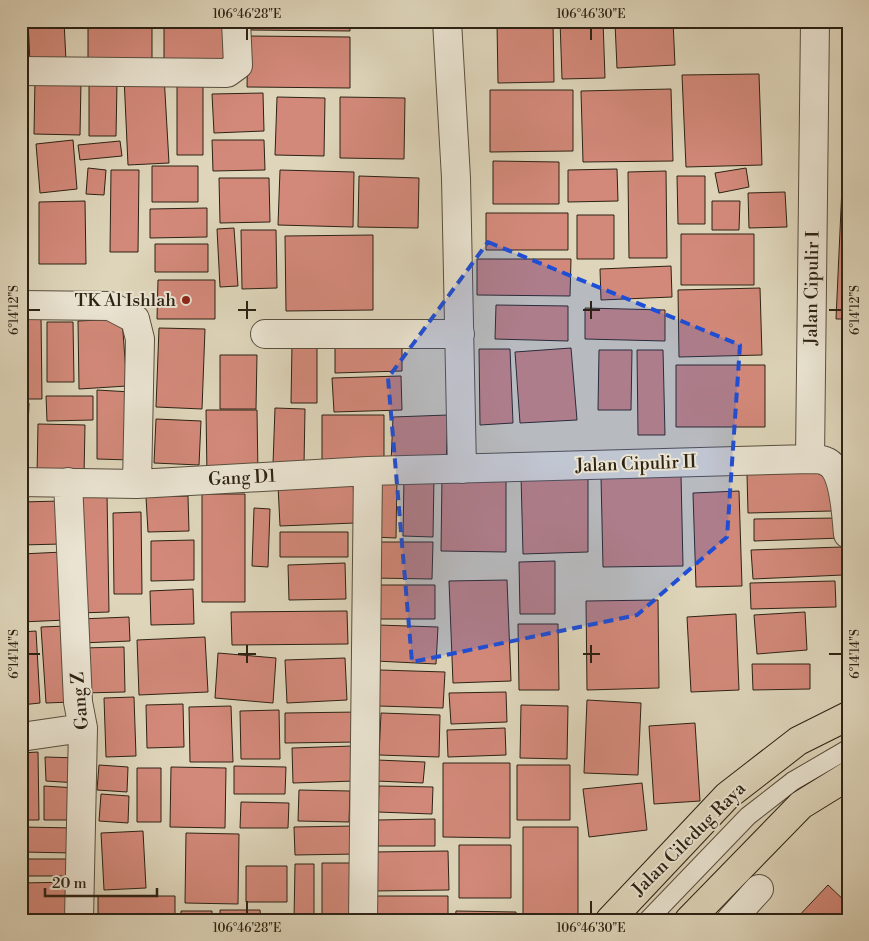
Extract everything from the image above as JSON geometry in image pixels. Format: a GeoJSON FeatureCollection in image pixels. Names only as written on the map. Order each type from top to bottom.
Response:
{"type":"FeatureCollection","features":[{"type":"Feature","properties":{"kind":"main road","name":"Jalan Ciledug Raya"},"geometry":{"type":"LineString","coordinates":[[616,918],[727,796],[798,741],[848,716]]}},
{"type":"Feature","properties":{"kind":"main road"},"geometry":{"type":"LineString","coordinates":[[689,920],[801,805],[848,776]]}},
{"type":"Feature","properties":{"kind":"street"},"geometry":{"type":"LineString","coordinates":[[21,71],[227,73],[238,65],[236,21]]}},
{"type":"Feature","properties":{"kind":"street"},"geometry":{"type":"LineString","coordinates":[[447,21],[456,178],[462,469]]}},
{"type":"Feature","properties":{"kind":"street","name":"Jalan Cipulir I"},"geometry":{"type":"LineString","coordinates":[[810,459],[815,21]]}},
{"type":"Feature","properties":{"kind":"street"},"geometry":{"type":"LineString","coordinates":[[21,306],[110,306],[135,320],[140,339],[136,484]]}},
{"type":"Feature","properties":{"kind":"street"},"geometry":{"type":"LineString","coordinates":[[265,334],[460,334]]}},
{"type":"Feature","properties":{"kind":"street"},"geometry":{"type":"LineString","coordinates":[[810,459],[827,461],[838,474],[844,498],[848,534]]}},
{"type":"Feature","properties":{"kind":"street","name":"Jalan Cipulir II"},"geometry":{"type":"LineString","coordinates":[[462,469],[810,459]]}},
{"type":"Feature","properties":{"kind":"street","name":"Gang D1"},"geometry":{"type":"LineString","coordinates":[[21,482],[136,484],[368,471],[462,469]]}},
{"type":"Feature","properties":{"kind":"street"},"geometry":{"type":"LineString","coordinates":[[363,920],[368,471]]}},
{"type":"Feature","properties":{"kind":"street","name":"Gang Z"},"geometry":{"type":"LineString","coordinates":[[68,482],[78,702],[83,728],[80,920]]}},
{"type":"Feature","properties":{"kind":"street"},"geometry":{"type":"LineString","coordinates":[[21,737],[83,728]]}},
{"type":"Feature","properties":{"kind":"street"},"geometry":{"type":"LineString","coordinates":[[731,920],[759,889]]}},
{"type":"Feature","properties":{"kind":"lane"},"geometry":{"type":"LineString","coordinates":[[648,920],[748,816],[793,781],[848,749]]}},
{"type":"Feature","properties":{"kind":"highlighted area"},"geometry":{"type":"Polygon","coordinates":[[[488,242],[740,345],[727,537],[637,615],[412,662],[388,378],[488,242]]]}},
{"type":"Feature","properties":{"kind":"building"},"geometry":{"type":"Polygon","coordinates":[[[28,21],[64,21],[66,61],[30,62],[28,21]]]}},
{"type":"Feature","properties":{"kind":"building"},"geometry":{"type":"Polygon","coordinates":[[[88,21],[152,21],[152,61],[88,62],[88,21]]]}},
{"type":"Feature","properties":{"kind":"building"},"geometry":{"type":"Polygon","coordinates":[[[164,21],[227,21],[228,61],[164,62],[164,21]]]}},
{"type":"Feature","properties":{"kind":"building"},"geometry":{"type":"Polygon","coordinates":[[[251,21],[350,21],[350,31],[251,30],[251,21]]]}},
{"type":"Feature","properties":{"kind":"building"},"geometry":{"type":"Polygon","coordinates":[[[560,21],[603,21],[605,78],[562,79],[560,21]]]}},
{"type":"Feature","properties":{"kind":"building"},"geometry":{"type":"Polygon","coordinates":[[[673,21],[675,65],[617,68],[615,23],[673,21]]]}},
{"type":"Feature","properties":{"kind":"building"},"geometry":{"type":"Polygon","coordinates":[[[553,22],[554,82],[498,83],[497,23],[553,22]]]}},
{"type":"Feature","properties":{"kind":"building"},"geometry":{"type":"Polygon","coordinates":[[[248,36],[350,37],[350,88],[247,87],[248,36]]]}},
{"type":"Feature","properties":{"kind":"building"},"geometry":{"type":"Polygon","coordinates":[[[759,74],[762,165],[686,167],[682,75],[759,74]]]}},
{"type":"Feature","properties":{"kind":"building"},"geometry":{"type":"Polygon","coordinates":[[[164,75],[169,163],[128,165],[124,77],[164,75]]]}},
{"type":"Feature","properties":{"kind":"building"},"geometry":{"type":"Polygon","coordinates":[[[847,77],[848,319],[836,319],[847,77]]]}},
{"type":"Feature","properties":{"kind":"building"},"geometry":{"type":"Polygon","coordinates":[[[21,78],[24,78],[21,146],[21,78]]]}},
{"type":"Feature","properties":{"kind":"building"},"geometry":{"type":"Polygon","coordinates":[[[35,79],[81,80],[80,135],[34,134],[35,79]]]}},
{"type":"Feature","properties":{"kind":"building"},"geometry":{"type":"Polygon","coordinates":[[[177,82],[203,82],[203,155],[177,155],[177,82]]]}},
{"type":"Feature","properties":{"kind":"building"},"geometry":{"type":"Polygon","coordinates":[[[89,83],[117,83],[116,136],[89,136],[89,83]]]}},
{"type":"Feature","properties":{"kind":"building"},"geometry":{"type":"Polygon","coordinates":[[[671,89],[673,161],[583,162],[581,91],[671,89]]]}},
{"type":"Feature","properties":{"kind":"building"},"geometry":{"type":"Polygon","coordinates":[[[490,90],[573,90],[573,151],[490,152],[490,90]]]}},
{"type":"Feature","properties":{"kind":"building"},"geometry":{"type":"Polygon","coordinates":[[[263,93],[264,131],[214,133],[212,94],[263,93]]]}},
{"type":"Feature","properties":{"kind":"building"},"geometry":{"type":"Polygon","coordinates":[[[277,97],[325,98],[324,156],[275,155],[277,97]]]}},
{"type":"Feature","properties":{"kind":"building"},"geometry":{"type":"Polygon","coordinates":[[[340,97],[405,98],[404,159],[340,158],[340,97]]]}},
{"type":"Feature","properties":{"kind":"building"},"geometry":{"type":"Polygon","coordinates":[[[73,140],[77,189],[40,193],[36,144],[73,140]]]}},
{"type":"Feature","properties":{"kind":"building"},"geometry":{"type":"Polygon","coordinates":[[[212,140],[264,140],[265,170],[213,171],[212,140]]]}},
{"type":"Feature","properties":{"kind":"building"},"geometry":{"type":"Polygon","coordinates":[[[120,141],[122,156],[80,160],[78,145],[120,141]]]}},
{"type":"Feature","properties":{"kind":"building"},"geometry":{"type":"Polygon","coordinates":[[[493,161],[559,162],[559,204],[493,204],[493,161]]]}},
{"type":"Feature","properties":{"kind":"building"},"geometry":{"type":"Polygon","coordinates":[[[152,166],[198,166],[198,202],[152,202],[152,166]]]}},
{"type":"Feature","properties":{"kind":"building"},"geometry":{"type":"Polygon","coordinates":[[[88,168],[106,170],[104,195],[86,194],[88,168]]]}},
{"type":"Feature","properties":{"kind":"building"},"geometry":{"type":"Polygon","coordinates":[[[746,168],[749,187],[719,193],[715,173],[746,168]]]}},
{"type":"Feature","properties":{"kind":"building"},"geometry":{"type":"Polygon","coordinates":[[[617,169],[618,201],[568,202],[568,170],[617,169]]]}},
{"type":"Feature","properties":{"kind":"building"},"geometry":{"type":"Polygon","coordinates":[[[111,170],[139,170],[138,252],[110,252],[111,170]]]}},
{"type":"Feature","properties":{"kind":"building"},"geometry":{"type":"Polygon","coordinates":[[[280,170],[354,172],[353,227],[278,225],[280,170]]]}},
{"type":"Feature","properties":{"kind":"building"},"geometry":{"type":"Polygon","coordinates":[[[666,171],[667,258],[629,258],[628,172],[666,171]]]}},
{"type":"Feature","properties":{"kind":"building"},"geometry":{"type":"Polygon","coordinates":[[[359,176],[419,178],[418,228],[358,227],[359,176]]]}},
{"type":"Feature","properties":{"kind":"building"},"geometry":{"type":"Polygon","coordinates":[[[677,176],[705,176],[705,224],[678,224],[677,176]]]}},
{"type":"Feature","properties":{"kind":"building"},"geometry":{"type":"Polygon","coordinates":[[[219,178],[269,178],[270,222],[220,223],[219,178]]]}},
{"type":"Feature","properties":{"kind":"building"},"geometry":{"type":"Polygon","coordinates":[[[21,187],[26,187],[27,264],[21,264],[21,187]]]}},
{"type":"Feature","properties":{"kind":"building"},"geometry":{"type":"Polygon","coordinates":[[[785,192],[787,227],[749,228],[748,193],[785,192]]]}},
{"type":"Feature","properties":{"kind":"building"},"geometry":{"type":"Polygon","coordinates":[[[85,201],[86,264],[39,264],[39,202],[85,201]]]}},
{"type":"Feature","properties":{"kind":"building"},"geometry":{"type":"Polygon","coordinates":[[[712,201],[740,201],[739,230],[712,230],[712,201]]]}},
{"type":"Feature","properties":{"kind":"building"},"geometry":{"type":"Polygon","coordinates":[[[207,208],[207,237],[150,238],[150,209],[207,208]]]}},
{"type":"Feature","properties":{"kind":"building"},"geometry":{"type":"Polygon","coordinates":[[[486,213],[568,213],[568,250],[486,250],[486,213]]]}},
{"type":"Feature","properties":{"kind":"building"},"geometry":{"type":"Polygon","coordinates":[[[577,215],[614,215],[614,259],[577,259],[577,215]]]}},
{"type":"Feature","properties":{"kind":"building"},"geometry":{"type":"Polygon","coordinates":[[[234,228],[238,286],[220,287],[217,229],[234,228]]]}},
{"type":"Feature","properties":{"kind":"building"},"geometry":{"type":"Polygon","coordinates":[[[241,230],[276,230],[277,288],[242,289],[241,230]]]}},
{"type":"Feature","properties":{"kind":"building"},"geometry":{"type":"Polygon","coordinates":[[[681,234],[754,234],[754,285],[681,285],[681,234]]]}},
{"type":"Feature","properties":{"kind":"building"},"geometry":{"type":"Polygon","coordinates":[[[373,235],[373,310],[286,311],[285,236],[373,235]]]}},
{"type":"Feature","properties":{"kind":"building"},"geometry":{"type":"Polygon","coordinates":[[[155,244],[208,244],[208,272],[155,272],[155,244]]]}},
{"type":"Feature","properties":{"kind":"building"},"geometry":{"type":"Polygon","coordinates":[[[477,259],[571,259],[570,296],[477,295],[477,259]]]}},
{"type":"Feature","properties":{"kind":"building"},"geometry":{"type":"Polygon","coordinates":[[[671,266],[672,297],[601,300],[600,269],[671,266]]]}},
{"type":"Feature","properties":{"kind":"building","name":"TK Al Ishlah"},"geometry":{"type":"Polygon","coordinates":[[[158,280],[215,280],[215,319],[157,319],[158,280]]]}},
{"type":"Feature","properties":{"kind":"building"},"geometry":{"type":"Polygon","coordinates":[[[760,288],[762,355],[679,357],[678,290],[760,288]]]}},
{"type":"Feature","properties":{"kind":"building"},"geometry":{"type":"Polygon","coordinates":[[[496,305],[568,306],[568,341],[495,339],[496,305]]]}},
{"type":"Feature","properties":{"kind":"building"},"geometry":{"type":"Polygon","coordinates":[[[585,308],[665,310],[665,341],[585,339],[585,308]]]}},
{"type":"Feature","properties":{"kind":"building"},"geometry":{"type":"Polygon","coordinates":[[[21,316],[41,316],[42,399],[21,399],[21,316]]]}},
{"type":"Feature","properties":{"kind":"building"},"geometry":{"type":"Polygon","coordinates":[[[122,319],[127,386],[79,389],[78,321],[122,319]]]}},
{"type":"Feature","properties":{"kind":"building"},"geometry":{"type":"Polygon","coordinates":[[[47,322],[73,322],[74,382],[47,382],[47,322]]]}},
{"type":"Feature","properties":{"kind":"building"},"geometry":{"type":"Polygon","coordinates":[[[159,328],[205,329],[202,409],[156,407],[159,328]]]}},
{"type":"Feature","properties":{"kind":"building"},"geometry":{"type":"Polygon","coordinates":[[[402,341],[402,371],[335,373],[335,343],[402,341]]]}},
{"type":"Feature","properties":{"kind":"building"},"geometry":{"type":"Polygon","coordinates":[[[292,344],[317,344],[317,403],[291,403],[292,344]]]}},
{"type":"Feature","properties":{"kind":"building"},"geometry":{"type":"Polygon","coordinates":[[[571,348],[577,420],[520,423],[515,352],[571,348]]]}},
{"type":"Feature","properties":{"kind":"building"},"geometry":{"type":"Polygon","coordinates":[[[479,349],[510,349],[513,423],[480,425],[479,349]]]}},
{"type":"Feature","properties":{"kind":"building"},"geometry":{"type":"Polygon","coordinates":[[[599,350],[632,350],[631,410],[598,410],[599,350]]]}},
{"type":"Feature","properties":{"kind":"building"},"geometry":{"type":"Polygon","coordinates":[[[637,350],[663,350],[665,435],[638,435],[637,350]]]}},
{"type":"Feature","properties":{"kind":"building"},"geometry":{"type":"Polygon","coordinates":[[[220,355],[257,355],[256,409],[220,409],[220,355]]]}},
{"type":"Feature","properties":{"kind":"building"},"geometry":{"type":"Polygon","coordinates":[[[676,365],[765,365],[765,427],[676,427],[676,365]]]}},
{"type":"Feature","properties":{"kind":"building"},"geometry":{"type":"Polygon","coordinates":[[[401,376],[402,410],[334,412],[332,378],[401,376]]]}},
{"type":"Feature","properties":{"kind":"building"},"geometry":{"type":"Polygon","coordinates":[[[97,390],[131,392],[131,460],[97,459],[97,390]]]}},
{"type":"Feature","properties":{"kind":"building"},"geometry":{"type":"Polygon","coordinates":[[[46,396],[93,396],[93,420],[47,421],[46,396]]]}},
{"type":"Feature","properties":{"kind":"building"},"geometry":{"type":"Polygon","coordinates":[[[21,403],[29,403],[26,479],[21,478],[21,403]]]}},
{"type":"Feature","properties":{"kind":"building"},"geometry":{"type":"Polygon","coordinates":[[[275,408],[305,409],[304,465],[273,464],[275,408]]]}},
{"type":"Feature","properties":{"kind":"building"},"geometry":{"type":"Polygon","coordinates":[[[206,410],[257,410],[258,476],[207,476],[206,410]]]}},
{"type":"Feature","properties":{"kind":"building"},"geometry":{"type":"Polygon","coordinates":[[[322,415],[384,415],[384,461],[322,461],[322,415]]]}},
{"type":"Feature","properties":{"kind":"building"},"geometry":{"type":"Polygon","coordinates":[[[448,415],[446,464],[391,463],[393,417],[448,415]]]}},
{"type":"Feature","properties":{"kind":"building"},"geometry":{"type":"Polygon","coordinates":[[[156,419],[201,421],[199,465],[154,463],[156,419]]]}},
{"type":"Feature","properties":{"kind":"building"},"geometry":{"type":"Polygon","coordinates":[[[38,424],[85,425],[84,476],[37,475],[38,424]]]}},
{"type":"Feature","properties":{"kind":"building"},"geometry":{"type":"Polygon","coordinates":[[[831,471],[832,511],[748,513],[747,474],[831,471]]]}},
{"type":"Feature","properties":{"kind":"building"},"geometry":{"type":"Polygon","coordinates":[[[588,474],[588,552],[523,554],[521,475],[588,474]]]}},
{"type":"Feature","properties":{"kind":"building"},"geometry":{"type":"Polygon","coordinates":[[[681,475],[683,566],[603,567],[601,477],[681,475]]]}},
{"type":"Feature","properties":{"kind":"building"},"geometry":{"type":"Polygon","coordinates":[[[442,476],[506,477],[506,552],[441,551],[442,476]]]}},
{"type":"Feature","properties":{"kind":"building"},"geometry":{"type":"Polygon","coordinates":[[[404,477],[434,477],[433,537],[403,536],[404,477]]]}},
{"type":"Feature","properties":{"kind":"building"},"geometry":{"type":"Polygon","coordinates":[[[373,478],[397,478],[396,538],[372,537],[373,478]]]}},
{"type":"Feature","properties":{"kind":"building"},"geometry":{"type":"Polygon","coordinates":[[[353,482],[355,523],[280,526],[278,485],[353,482]]]}},
{"type":"Feature","properties":{"kind":"building"},"geometry":{"type":"Polygon","coordinates":[[[739,491],[742,586],[696,587],[693,493],[739,491]]]}},
{"type":"Feature","properties":{"kind":"building"},"geometry":{"type":"Polygon","coordinates":[[[75,493],[107,493],[109,612],[78,613],[75,493]]]}},
{"type":"Feature","properties":{"kind":"building"},"geometry":{"type":"Polygon","coordinates":[[[202,494],[245,494],[245,602],[202,602],[202,494]]]}},
{"type":"Feature","properties":{"kind":"building"},"geometry":{"type":"Polygon","coordinates":[[[188,496],[189,531],[148,532],[146,497],[188,496]]]}},
{"type":"Feature","properties":{"kind":"building"},"geometry":{"type":"Polygon","coordinates":[[[61,501],[62,544],[21,545],[21,502],[61,501]]]}},
{"type":"Feature","properties":{"kind":"building"},"geometry":{"type":"Polygon","coordinates":[[[254,508],[270,509],[268,567],[252,566],[254,508]]]}},
{"type":"Feature","properties":{"kind":"building"},"geometry":{"type":"Polygon","coordinates":[[[141,512],[142,594],[114,594],[113,513],[141,512]]]}},
{"type":"Feature","properties":{"kind":"building"},"geometry":{"type":"Polygon","coordinates":[[[841,518],[842,538],[754,541],[754,519],[841,518]]]}},
{"type":"Feature","properties":{"kind":"building"},"geometry":{"type":"Polygon","coordinates":[[[280,532],[348,532],[348,557],[280,557],[280,532]]]}},
{"type":"Feature","properties":{"kind":"building"},"geometry":{"type":"Polygon","coordinates":[[[194,540],[194,580],[151,581],[151,541],[194,540]]]}},
{"type":"Feature","properties":{"kind":"building"},"geometry":{"type":"Polygon","coordinates":[[[374,542],[433,542],[432,579],[373,578],[374,542]]]}},
{"type":"Feature","properties":{"kind":"building"},"geometry":{"type":"Polygon","coordinates":[[[842,547],[843,575],[753,579],[751,550],[842,547]]]}},
{"type":"Feature","properties":{"kind":"building"},"geometry":{"type":"Polygon","coordinates":[[[63,552],[66,620],[21,622],[21,554],[63,552]]]}},
{"type":"Feature","properties":{"kind":"building"},"geometry":{"type":"Polygon","coordinates":[[[555,561],[555,614],[520,614],[519,562],[555,561]]]}},
{"type":"Feature","properties":{"kind":"building"},"geometry":{"type":"Polygon","coordinates":[[[345,563],[346,599],[289,600],[288,565],[345,563]]]}},
{"type":"Feature","properties":{"kind":"building"},"geometry":{"type":"Polygon","coordinates":[[[507,580],[511,681],[453,683],[449,581],[507,580]]]}},
{"type":"Feature","properties":{"kind":"building"},"geometry":{"type":"Polygon","coordinates":[[[835,581],[836,607],[751,609],[750,583],[835,581]]]}},
{"type":"Feature","properties":{"kind":"building"},"geometry":{"type":"Polygon","coordinates":[[[374,585],[435,585],[435,619],[374,619],[374,585]]]}},
{"type":"Feature","properties":{"kind":"building"},"geometry":{"type":"Polygon","coordinates":[[[193,589],[194,624],[151,625],[150,591],[193,589]]]}},
{"type":"Feature","properties":{"kind":"building"},"geometry":{"type":"Polygon","coordinates":[[[658,600],[659,688],[587,690],[586,601],[658,600]]]}},
{"type":"Feature","properties":{"kind":"building"},"geometry":{"type":"Polygon","coordinates":[[[347,611],[348,644],[232,645],[231,612],[347,611]]]}},
{"type":"Feature","properties":{"kind":"building"},"geometry":{"type":"Polygon","coordinates":[[[805,612],[807,650],[757,654],[754,615],[805,612]]]}},
{"type":"Feature","properties":{"kind":"building"},"geometry":{"type":"Polygon","coordinates":[[[736,614],[739,690],[691,692],[687,617],[736,614]]]}},
{"type":"Feature","properties":{"kind":"building"},"geometry":{"type":"Polygon","coordinates":[[[129,617],[130,641],[81,643],[80,619],[129,617]]]}},
{"type":"Feature","properties":{"kind":"building"},"geometry":{"type":"Polygon","coordinates":[[[518,624],[558,624],[559,690],[519,690],[518,624]]]}},
{"type":"Feature","properties":{"kind":"building"},"geometry":{"type":"Polygon","coordinates":[[[378,625],[438,627],[436,664],[376,661],[378,625]]]}},
{"type":"Feature","properties":{"kind":"building"},"geometry":{"type":"Polygon","coordinates":[[[66,626],[71,702],[46,703],[41,627],[66,626]]]}},
{"type":"Feature","properties":{"kind":"building"},"geometry":{"type":"Polygon","coordinates":[[[36,631],[40,703],[21,705],[21,632],[36,631]]]}},
{"type":"Feature","properties":{"kind":"building"},"geometry":{"type":"Polygon","coordinates":[[[205,637],[208,692],[139,695],[137,640],[205,637]]]}},
{"type":"Feature","properties":{"kind":"building"},"geometry":{"type":"Polygon","coordinates":[[[124,647],[125,692],[83,693],[82,648],[124,647]]]}},
{"type":"Feature","properties":{"kind":"building"},"geometry":{"type":"Polygon","coordinates":[[[218,653],[276,658],[273,703],[215,698],[218,653]]]}},
{"type":"Feature","properties":{"kind":"building"},"geometry":{"type":"Polygon","coordinates":[[[345,658],[347,700],[287,703],[285,660],[345,658]]]}},
{"type":"Feature","properties":{"kind":"building"},"geometry":{"type":"Polygon","coordinates":[[[752,664],[810,664],[810,689],[753,690],[752,664]]]}},
{"type":"Feature","properties":{"kind":"building"},"geometry":{"type":"Polygon","coordinates":[[[380,670],[445,672],[443,708],[379,706],[380,670]]]}},
{"type":"Feature","properties":{"kind":"building"},"geometry":{"type":"Polygon","coordinates":[[[506,692],[507,722],[451,724],[449,693],[506,692]]]}},
{"type":"Feature","properties":{"kind":"building"},"geometry":{"type":"Polygon","coordinates":[[[134,697],[136,756],[106,757],[104,698],[134,697]]]}},
{"type":"Feature","properties":{"kind":"building"},"geometry":{"type":"Polygon","coordinates":[[[587,700],[641,703],[638,775],[584,773],[587,700]]]}},
{"type":"Feature","properties":{"kind":"building"},"geometry":{"type":"Polygon","coordinates":[[[183,704],[184,747],[147,748],[146,705],[183,704]]]}},
{"type":"Feature","properties":{"kind":"building"},"geometry":{"type":"Polygon","coordinates":[[[521,705],[568,706],[567,759],[520,758],[521,705]]]}},
{"type":"Feature","properties":{"kind":"building"},"geometry":{"type":"Polygon","coordinates":[[[231,706],[233,762],[190,762],[189,707],[231,706]]]}},
{"type":"Feature","properties":{"kind":"building"},"geometry":{"type":"Polygon","coordinates":[[[279,710],[280,759],[241,759],[240,711],[279,710]]]}},
{"type":"Feature","properties":{"kind":"building"},"geometry":{"type":"Polygon","coordinates":[[[358,712],[358,742],[285,743],[285,713],[358,712]]]}},
{"type":"Feature","properties":{"kind":"building"},"geometry":{"type":"Polygon","coordinates":[[[381,713],[440,715],[439,757],[379,755],[381,713]]]}},
{"type":"Feature","properties":{"kind":"building"},"geometry":{"type":"Polygon","coordinates":[[[695,723],[700,801],[654,804],[649,726],[695,723]]]}},
{"type":"Feature","properties":{"kind":"building"},"geometry":{"type":"Polygon","coordinates":[[[505,728],[506,755],[448,757],[447,730],[505,728]]]}},
{"type":"Feature","properties":{"kind":"building"},"geometry":{"type":"Polygon","coordinates":[[[353,746],[355,781],[293,783],[292,748],[353,746]]]}},
{"type":"Feature","properties":{"kind":"building"},"geometry":{"type":"Polygon","coordinates":[[[38,752],[39,820],[21,820],[21,753],[38,752]]]}},
{"type":"Feature","properties":{"kind":"building"},"geometry":{"type":"Polygon","coordinates":[[[45,757],[80,758],[78,783],[46,781],[45,757]]]}},
{"type":"Feature","properties":{"kind":"building"},"geometry":{"type":"Polygon","coordinates":[[[377,760],[425,762],[423,783],[376,781],[377,760]]]}},
{"type":"Feature","properties":{"kind":"building"},"geometry":{"type":"Polygon","coordinates":[[[443,763],[510,763],[510,838],[443,837],[443,763]]]}},
{"type":"Feature","properties":{"kind":"building"},"geometry":{"type":"Polygon","coordinates":[[[99,765],[128,767],[127,792],[97,790],[99,765]]]}},
{"type":"Feature","properties":{"kind":"building"},"geometry":{"type":"Polygon","coordinates":[[[517,765],[570,765],[570,820],[517,820],[517,765]]]}},
{"type":"Feature","properties":{"kind":"building"},"geometry":{"type":"Polygon","coordinates":[[[234,766],[286,767],[285,794],[234,794],[234,766]]]}},
{"type":"Feature","properties":{"kind":"building"},"geometry":{"type":"Polygon","coordinates":[[[171,767],[226,768],[225,828],[170,827],[171,767]]]}},
{"type":"Feature","properties":{"kind":"building"},"geometry":{"type":"Polygon","coordinates":[[[137,768],[161,768],[161,822],[137,822],[137,768]]]}},
{"type":"Feature","properties":{"kind":"building"},"geometry":{"type":"Polygon","coordinates":[[[642,783],[647,830],[589,837],[583,789],[642,783]]]}},
{"type":"Feature","properties":{"kind":"building"},"geometry":{"type":"Polygon","coordinates":[[[44,786],[76,788],[71,820],[44,820],[44,786]]]}},
{"type":"Feature","properties":{"kind":"building"},"geometry":{"type":"Polygon","coordinates":[[[379,786],[433,787],[432,814],[378,812],[379,786]]]}},
{"type":"Feature","properties":{"kind":"building"},"geometry":{"type":"Polygon","coordinates":[[[299,790],[350,791],[349,822],[298,821],[299,790]]]}},
{"type":"Feature","properties":{"kind":"building"},"geometry":{"type":"Polygon","coordinates":[[[101,794],[129,796],[128,823],[99,821],[101,794]]]}},
{"type":"Feature","properties":{"kind":"building"},"geometry":{"type":"Polygon","coordinates":[[[241,802],[289,803],[288,828],[240,828],[241,802]]]}},
{"type":"Feature","properties":{"kind":"building"},"geometry":{"type":"Polygon","coordinates":[[[435,819],[435,846],[378,846],[378,820],[435,819]]]}},
{"type":"Feature","properties":{"kind":"building"},"geometry":{"type":"Polygon","coordinates":[[[356,826],[357,854],[295,855],[294,827],[356,826]]]}},
{"type":"Feature","properties":{"kind":"building"},"geometry":{"type":"Polygon","coordinates":[[[23,827],[75,828],[73,853],[23,852],[23,827]]]}},
{"type":"Feature","properties":{"kind":"building"},"geometry":{"type":"Polygon","coordinates":[[[523,827],[578,827],[578,914],[523,914],[523,827]]]}},
{"type":"Feature","properties":{"kind":"building"},"geometry":{"type":"Polygon","coordinates":[[[143,831],[146,888],[104,890],[101,833],[143,831]]]}},
{"type":"Feature","properties":{"kind":"building"},"geometry":{"type":"Polygon","coordinates":[[[186,833],[239,834],[238,904],[185,903],[186,833]]]}},
{"type":"Feature","properties":{"kind":"building"},"geometry":{"type":"Polygon","coordinates":[[[459,845],[511,845],[511,898],[459,898],[459,845]]]}},
{"type":"Feature","properties":{"kind":"building"},"geometry":{"type":"Polygon","coordinates":[[[448,851],[449,890],[373,891],[373,852],[448,851]]]}},
{"type":"Feature","properties":{"kind":"building"},"geometry":{"type":"Polygon","coordinates":[[[22,859],[76,859],[76,876],[21,876],[22,859]]]}},
{"type":"Feature","properties":{"kind":"building"},"geometry":{"type":"Polygon","coordinates":[[[322,863],[354,863],[354,920],[322,920],[322,863]]]}},
{"type":"Feature","properties":{"kind":"building"},"geometry":{"type":"Polygon","coordinates":[[[295,864],[314,864],[314,920],[294,920],[295,864]]]}},
{"type":"Feature","properties":{"kind":"building"},"geometry":{"type":"Polygon","coordinates":[[[246,866],[287,866],[287,902],[246,902],[246,866]]]}},
{"type":"Feature","properties":{"kind":"building"},"geometry":{"type":"Polygon","coordinates":[[[75,882],[76,920],[21,920],[21,883],[75,882]]]}},
{"type":"Feature","properties":{"kind":"building"},"geometry":{"type":"Polygon","coordinates":[[[828,885],[848,904],[848,920],[795,920],[828,885]]]}},
{"type":"Feature","properties":{"kind":"building"},"geometry":{"type":"Polygon","coordinates":[[[98,896],[175,896],[175,920],[98,920],[98,896]]]}},
{"type":"Feature","properties":{"kind":"building"},"geometry":{"type":"Polygon","coordinates":[[[373,896],[448,896],[448,920],[373,920],[373,896]]]}},
{"type":"Feature","properties":{"kind":"building"},"geometry":{"type":"Polygon","coordinates":[[[220,910],[260,910],[261,920],[220,920],[220,910]]]}},
{"type":"Feature","properties":{"kind":"building"},"geometry":{"type":"Polygon","coordinates":[[[181,911],[212,911],[212,920],[181,920],[181,911]]]}},
{"type":"Feature","properties":{"kind":"building"},"geometry":{"type":"Polygon","coordinates":[[[456,911],[516,912],[516,920],[455,920],[456,911]]]}},
{"type":"Feature","properties":{"kind":"place","name":"TK Al Ishlah"},"geometry":{"type":"Point","coordinates":[186,300]}}]}
